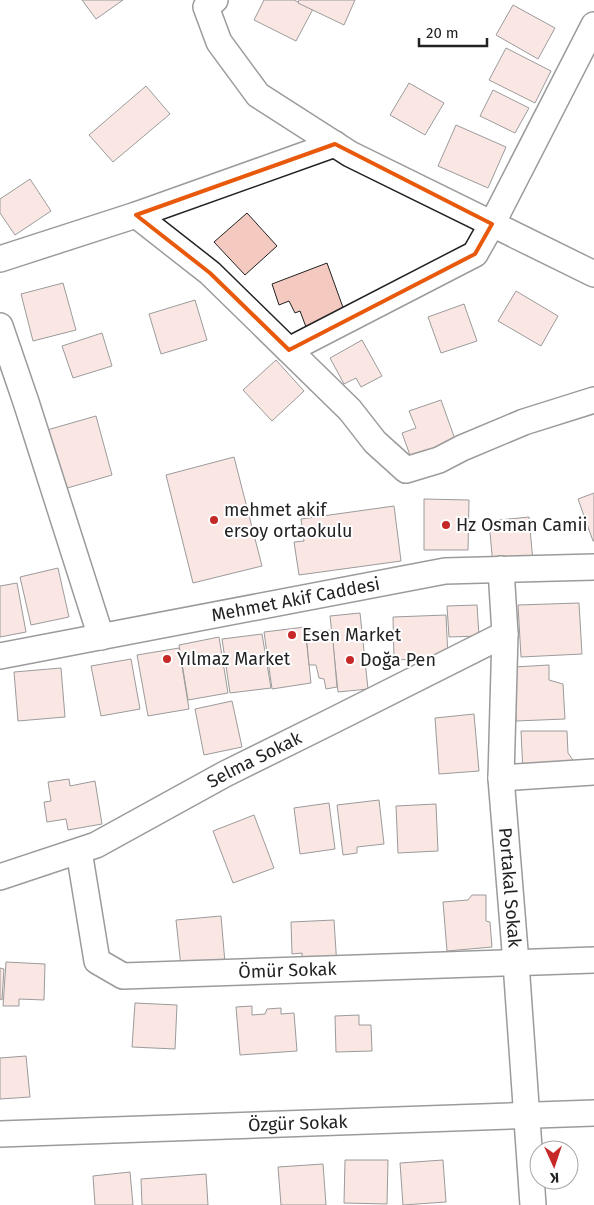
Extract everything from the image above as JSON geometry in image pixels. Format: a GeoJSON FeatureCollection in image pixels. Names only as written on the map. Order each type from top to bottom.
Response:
{"type":"FeatureCollection","features":[{"type":"Feature","properties":{"kind":"street"},"geometry":{"type":"LineString","coordinates":[[208,2],[218,42],[258,95],[350,154],[594,274]]}},
{"type":"Feature","properties":{"kind":"street"},"geometry":{"type":"LineString","coordinates":[[289,350],[475,254],[594,25]]}},
{"type":"Feature","properties":{"kind":"street"},"geometry":{"type":"LineString","coordinates":[[0,259],[136,216],[335,144]]}},
{"type":"Feature","properties":{"kind":"street"},"geometry":{"type":"LineString","coordinates":[[136,216],[210,273],[350,410],[374,442],[406,470],[439,460],[462,448],[524,422],[594,400]]}},
{"type":"Feature","properties":{"kind":"street"},"geometry":{"type":"LineString","coordinates":[[0,326],[101,637]]}},
{"type":"Feature","properties":{"kind":"street","name":"Mehmet Akif Caddesi"},"geometry":{"type":"LineString","coordinates":[[0,656],[445,570],[594,567]]}},
{"type":"Feature","properties":{"kind":"street","name":"Portakal Sokak"},"geometry":{"type":"LineString","coordinates":[[501,569],[505,634],[500,778],[528,1116],[533,1205]]}},
{"type":"Feature","properties":{"kind":"street","name":"Selma Sokak"},"geometry":{"type":"LineString","coordinates":[[0,877],[96,845],[225,774],[505,634]]}},
{"type":"Feature","properties":{"kind":"street"},"geometry":{"type":"LineString","coordinates":[[500,778],[594,772]]}},
{"type":"Feature","properties":{"kind":"street","name":"Ömür Sokak"},"geometry":{"type":"LineString","coordinates":[[79,851],[97,961],[123,976],[594,960]]}},
{"type":"Feature","properties":{"kind":"street","name":"Özgür Sokak"},"geometry":{"type":"LineString","coordinates":[[0,1134],[594,1113]]}},
{"type":"Feature","properties":{"kind":"highlighted area"},"geometry":{"type":"Polygon","coordinates":[[[335,144],[492,224],[475,254],[289,350],[210,273],[136,215],[335,144]]]}},
{"type":"Feature","properties":{"kind":"building"},"geometry":{"type":"Polygon","coordinates":[[[82,0],[123,0],[96,19],[82,0]]]}},
{"type":"Feature","properties":{"kind":"building"},"geometry":{"type":"Polygon","coordinates":[[[264,0],[294,0],[313,9],[296,41],[254,20],[264,0]]]}},
{"type":"Feature","properties":{"kind":"building"},"geometry":{"type":"Polygon","coordinates":[[[299,0],[355,0],[344,25],[298,3],[299,0]]]}},
{"type":"Feature","properties":{"kind":"building"},"geometry":{"type":"Polygon","coordinates":[[[513,5],[555,28],[538,59],[496,35],[513,5]]]}},
{"type":"Feature","properties":{"kind":"building"},"geometry":{"type":"Polygon","coordinates":[[[506,48],[551,71],[535,103],[489,80],[506,48]]]}},
{"type":"Feature","properties":{"kind":"building"},"geometry":{"type":"Polygon","coordinates":[[[409,83],[444,103],[425,135],[390,115],[409,83]]]}},
{"type":"Feature","properties":{"kind":"building"},"geometry":{"type":"Polygon","coordinates":[[[146,86],[170,114],[113,162],[89,135],[146,86]]]}},
{"type":"Feature","properties":{"kind":"building"},"geometry":{"type":"Polygon","coordinates":[[[493,90],[529,108],[515,133],[480,116],[493,90]]]}},
{"type":"Feature","properties":{"kind":"building"},"geometry":{"type":"Polygon","coordinates":[[[456,125],[506,147],[488,188],[438,166],[456,125]]]}},
{"type":"Feature","properties":{"kind":"building"},"geometry":{"type":"Polygon","coordinates":[[[30,179],[51,211],[15,235],[0,213],[0,199],[30,179]]]}},
{"type":"Feature","properties":{"kind":"building"},"geometry":{"type":"Polygon","coordinates":[[[247,213],[277,246],[245,275],[214,242],[247,213]]]}},
{"type":"Feature","properties":{"kind":"building"},"geometry":{"type":"Polygon","coordinates":[[[327,263],[345,313],[306,327],[300,311],[295,313],[289,301],[279,305],[272,284],[327,263]]]}},
{"type":"Feature","properties":{"kind":"building"},"geometry":{"type":"Polygon","coordinates":[[[63,283],[76,330],[33,341],[21,294],[63,283]]]}},
{"type":"Feature","properties":{"kind":"building"},"geometry":{"type":"Polygon","coordinates":[[[516,291],[558,316],[541,346],[498,321],[516,291]]]}},
{"type":"Feature","properties":{"kind":"building"},"geometry":{"type":"Polygon","coordinates":[[[195,300],[207,340],[161,354],[149,314],[195,300]]]}},
{"type":"Feature","properties":{"kind":"building"},"geometry":{"type":"Polygon","coordinates":[[[464,304],[477,341],[441,353],[428,317],[464,304]]]}},
{"type":"Feature","properties":{"kind":"building"},"geometry":{"type":"Polygon","coordinates":[[[102,333],[112,366],[73,378],[62,346],[102,333]]]}},
{"type":"Feature","properties":{"kind":"building"},"geometry":{"type":"Polygon","coordinates":[[[362,340],[382,376],[361,387],[356,378],[344,384],[330,358],[362,340]]]}},
{"type":"Feature","properties":{"kind":"building"},"geometry":{"type":"Polygon","coordinates":[[[276,360],[304,391],[272,421],[243,390],[276,360]]]}},
{"type":"Feature","properties":{"kind":"building"},"geometry":{"type":"Polygon","coordinates":[[[441,400],[456,442],[411,458],[402,433],[416,428],[409,411],[441,400]]]}},
{"type":"Feature","properties":{"kind":"building"},"geometry":{"type":"Polygon","coordinates":[[[96,416],[112,475],[64,489],[47,430],[96,416]]]}},
{"type":"Feature","properties":{"kind":"building","name":"mehmet akif ersoy ortaokulu"},"geometry":{"type":"Polygon","coordinates":[[[234,457],[262,566],[193,583],[166,475],[234,457]]]}},
{"type":"Feature","properties":{"kind":"building"},"geometry":{"type":"Polygon","coordinates":[[[594,493],[594,541],[593,541],[578,499],[594,493]]]}},
{"type":"Feature","properties":{"kind":"building","name":"Hz Osman Camii"},"geometry":{"type":"Polygon","coordinates":[[[424,499],[469,500],[468,550],[424,550],[424,499]]]}},
{"type":"Feature","properties":{"kind":"building"},"geometry":{"type":"Polygon","coordinates":[[[394,506],[401,561],[299,575],[294,542],[304,541],[301,519],[394,506]]]}},
{"type":"Feature","properties":{"kind":"building"},"geometry":{"type":"Polygon","coordinates":[[[529,517],[533,562],[493,566],[489,521],[529,517]]]}},
{"type":"Feature","properties":{"kind":"building"},"geometry":{"type":"Polygon","coordinates":[[[58,568],[69,617],[31,625],[20,577],[58,568]]]}},
{"type":"Feature","properties":{"kind":"building"},"geometry":{"type":"Polygon","coordinates":[[[17,583],[26,632],[0,637],[0,586],[17,583]]]}},
{"type":"Feature","properties":{"kind":"building"},"geometry":{"type":"Polygon","coordinates":[[[579,603],[582,654],[521,657],[518,605],[579,603]]]}},
{"type":"Feature","properties":{"kind":"building"},"geometry":{"type":"Polygon","coordinates":[[[477,605],[479,636],[449,637],[447,606],[477,605]]]}},
{"type":"Feature","properties":{"kind":"building","name":"Doğa Pen"},"geometry":{"type":"Polygon","coordinates":[[[360,613],[368,689],[338,692],[330,616],[360,613]]]}},
{"type":"Feature","properties":{"kind":"building"},"geometry":{"type":"Polygon","coordinates":[[[446,615],[448,658],[394,660],[393,617],[446,615]]]}},
{"type":"Feature","properties":{"kind":"building"},"geometry":{"type":"Polygon","coordinates":[[[305,627],[311,683],[272,689],[264,632],[305,627]]]}},
{"type":"Feature","properties":{"kind":"building"},"geometry":{"type":"Polygon","coordinates":[[[332,630],[337,687],[326,689],[324,679],[319,678],[316,665],[309,665],[306,632],[332,630]]]}},
{"type":"Feature","properties":{"kind":"building"},"geometry":{"type":"Polygon","coordinates":[[[262,634],[271,688],[230,693],[222,639],[262,634]]]}},
{"type":"Feature","properties":{"kind":"building"},"geometry":{"type":"Polygon","coordinates":[[[219,637],[228,693],[188,700],[179,645],[219,637]]]}},
{"type":"Feature","properties":{"kind":"building"},"geometry":{"type":"Polygon","coordinates":[[[179,648],[189,709],[148,716],[137,655],[179,648]]]}},
{"type":"Feature","properties":{"kind":"building"},"geometry":{"type":"Polygon","coordinates":[[[131,659],[140,709],[101,716],[91,666],[131,659]]]}},
{"type":"Feature","properties":{"kind":"building"},"geometry":{"type":"Polygon","coordinates":[[[549,665],[549,680],[563,684],[565,719],[516,721],[514,667],[549,665]]]}},
{"type":"Feature","properties":{"kind":"building"},"geometry":{"type":"Polygon","coordinates":[[[61,668],[65,717],[18,721],[14,672],[61,668]]]}},
{"type":"Feature","properties":{"kind":"building"},"geometry":{"type":"Polygon","coordinates":[[[232,701],[242,747],[204,755],[195,709],[232,701]]]}},
{"type":"Feature","properties":{"kind":"building"},"geometry":{"type":"Polygon","coordinates":[[[474,714],[479,771],[439,774],[435,718],[474,714]]]}},
{"type":"Feature","properties":{"kind":"building"},"geometry":{"type":"Polygon","coordinates":[[[521,731],[567,731],[568,753],[573,760],[574,770],[523,773],[521,731]]]}},
{"type":"Feature","properties":{"kind":"building"},"geometry":{"type":"Polygon","coordinates":[[[69,779],[70,786],[95,781],[102,824],[68,830],[66,819],[47,822],[44,802],[51,801],[48,782],[69,779]]]}},
{"type":"Feature","properties":{"kind":"building"},"geometry":{"type":"Polygon","coordinates":[[[379,800],[384,844],[357,847],[357,853],[343,855],[337,805],[379,800]]]}},
{"type":"Feature","properties":{"kind":"building"},"geometry":{"type":"Polygon","coordinates":[[[329,803],[335,849],[300,854],[294,808],[329,803]]]}},
{"type":"Feature","properties":{"kind":"building"},"geometry":{"type":"Polygon","coordinates":[[[436,804],[438,851],[398,853],[396,806],[436,804]]]}},
{"type":"Feature","properties":{"kind":"building"},"geometry":{"type":"Polygon","coordinates":[[[254,815],[274,868],[233,883],[213,831],[254,815]]]}},
{"type":"Feature","properties":{"kind":"building"},"geometry":{"type":"Polygon","coordinates":[[[472,895],[486,895],[486,921],[490,922],[492,947],[447,951],[443,902],[468,900],[472,895]]]}},
{"type":"Feature","properties":{"kind":"building"},"geometry":{"type":"Polygon","coordinates":[[[221,916],[225,963],[181,967],[176,920],[221,916]]]}},
{"type":"Feature","properties":{"kind":"building"},"geometry":{"type":"Polygon","coordinates":[[[334,920],[337,967],[302,969],[302,953],[292,954],[291,922],[334,920]]]}},
{"type":"Feature","properties":{"kind":"building"},"geometry":{"type":"Polygon","coordinates":[[[6,962],[45,964],[44,1000],[19,999],[19,1006],[3,1006],[6,962]]]}},
{"type":"Feature","properties":{"kind":"building"},"geometry":{"type":"Polygon","coordinates":[[[0,968],[4,969],[2,1000],[0,999],[0,968]]]}},
{"type":"Feature","properties":{"kind":"building"},"geometry":{"type":"Polygon","coordinates":[[[135,1003],[177,1005],[175,1049],[132,1047],[135,1003]]]}},
{"type":"Feature","properties":{"kind":"building"},"geometry":{"type":"Polygon","coordinates":[[[252,1006],[252,1015],[265,1014],[267,1009],[281,1008],[281,1014],[294,1013],[297,1051],[240,1055],[236,1007],[252,1006]]]}},
{"type":"Feature","properties":{"kind":"building"},"geometry":{"type":"Polygon","coordinates":[[[359,1015],[359,1025],[371,1025],[372,1051],[336,1052],[335,1016],[359,1015]]]}},
{"type":"Feature","properties":{"kind":"building"},"geometry":{"type":"Polygon","coordinates":[[[26,1056],[30,1097],[0,1099],[0,1058],[26,1056]]]}},
{"type":"Feature","properties":{"kind":"building"},"geometry":{"type":"Polygon","coordinates":[[[345,1160],[388,1160],[387,1204],[344,1203],[345,1160]]]}},
{"type":"Feature","properties":{"kind":"building"},"geometry":{"type":"Polygon","coordinates":[[[443,1160],[446,1202],[403,1205],[400,1163],[443,1160]]]}},
{"type":"Feature","properties":{"kind":"building"},"geometry":{"type":"Polygon","coordinates":[[[323,1164],[326,1205],[281,1205],[278,1167],[323,1164]]]}},
{"type":"Feature","properties":{"kind":"building"},"geometry":{"type":"Polygon","coordinates":[[[130,1172],[133,1205],[95,1205],[93,1176],[130,1172]]]}},
{"type":"Feature","properties":{"kind":"building"},"geometry":{"type":"Polygon","coordinates":[[[206,1174],[208,1205],[142,1205],[141,1179],[206,1174]]]}},
{"type":"Feature","properties":{"kind":"place","name":"mehmet akif ersoy ortaokulu"},"geometry":{"type":"Point","coordinates":[214,520]}},
{"type":"Feature","properties":{"kind":"place","name":"Hz Osman Camii"},"geometry":{"type":"Point","coordinates":[446,525]}},
{"type":"Feature","properties":{"kind":"place","name":"Esen Market"},"geometry":{"type":"Point","coordinates":[292,635]}},
{"type":"Feature","properties":{"kind":"place","name":"Yılmaz Market"},"geometry":{"type":"Point","coordinates":[167,659]}},
{"type":"Feature","properties":{"kind":"place","name":"Doğa Pen"},"geometry":{"type":"Point","coordinates":[350,660]}}]}
